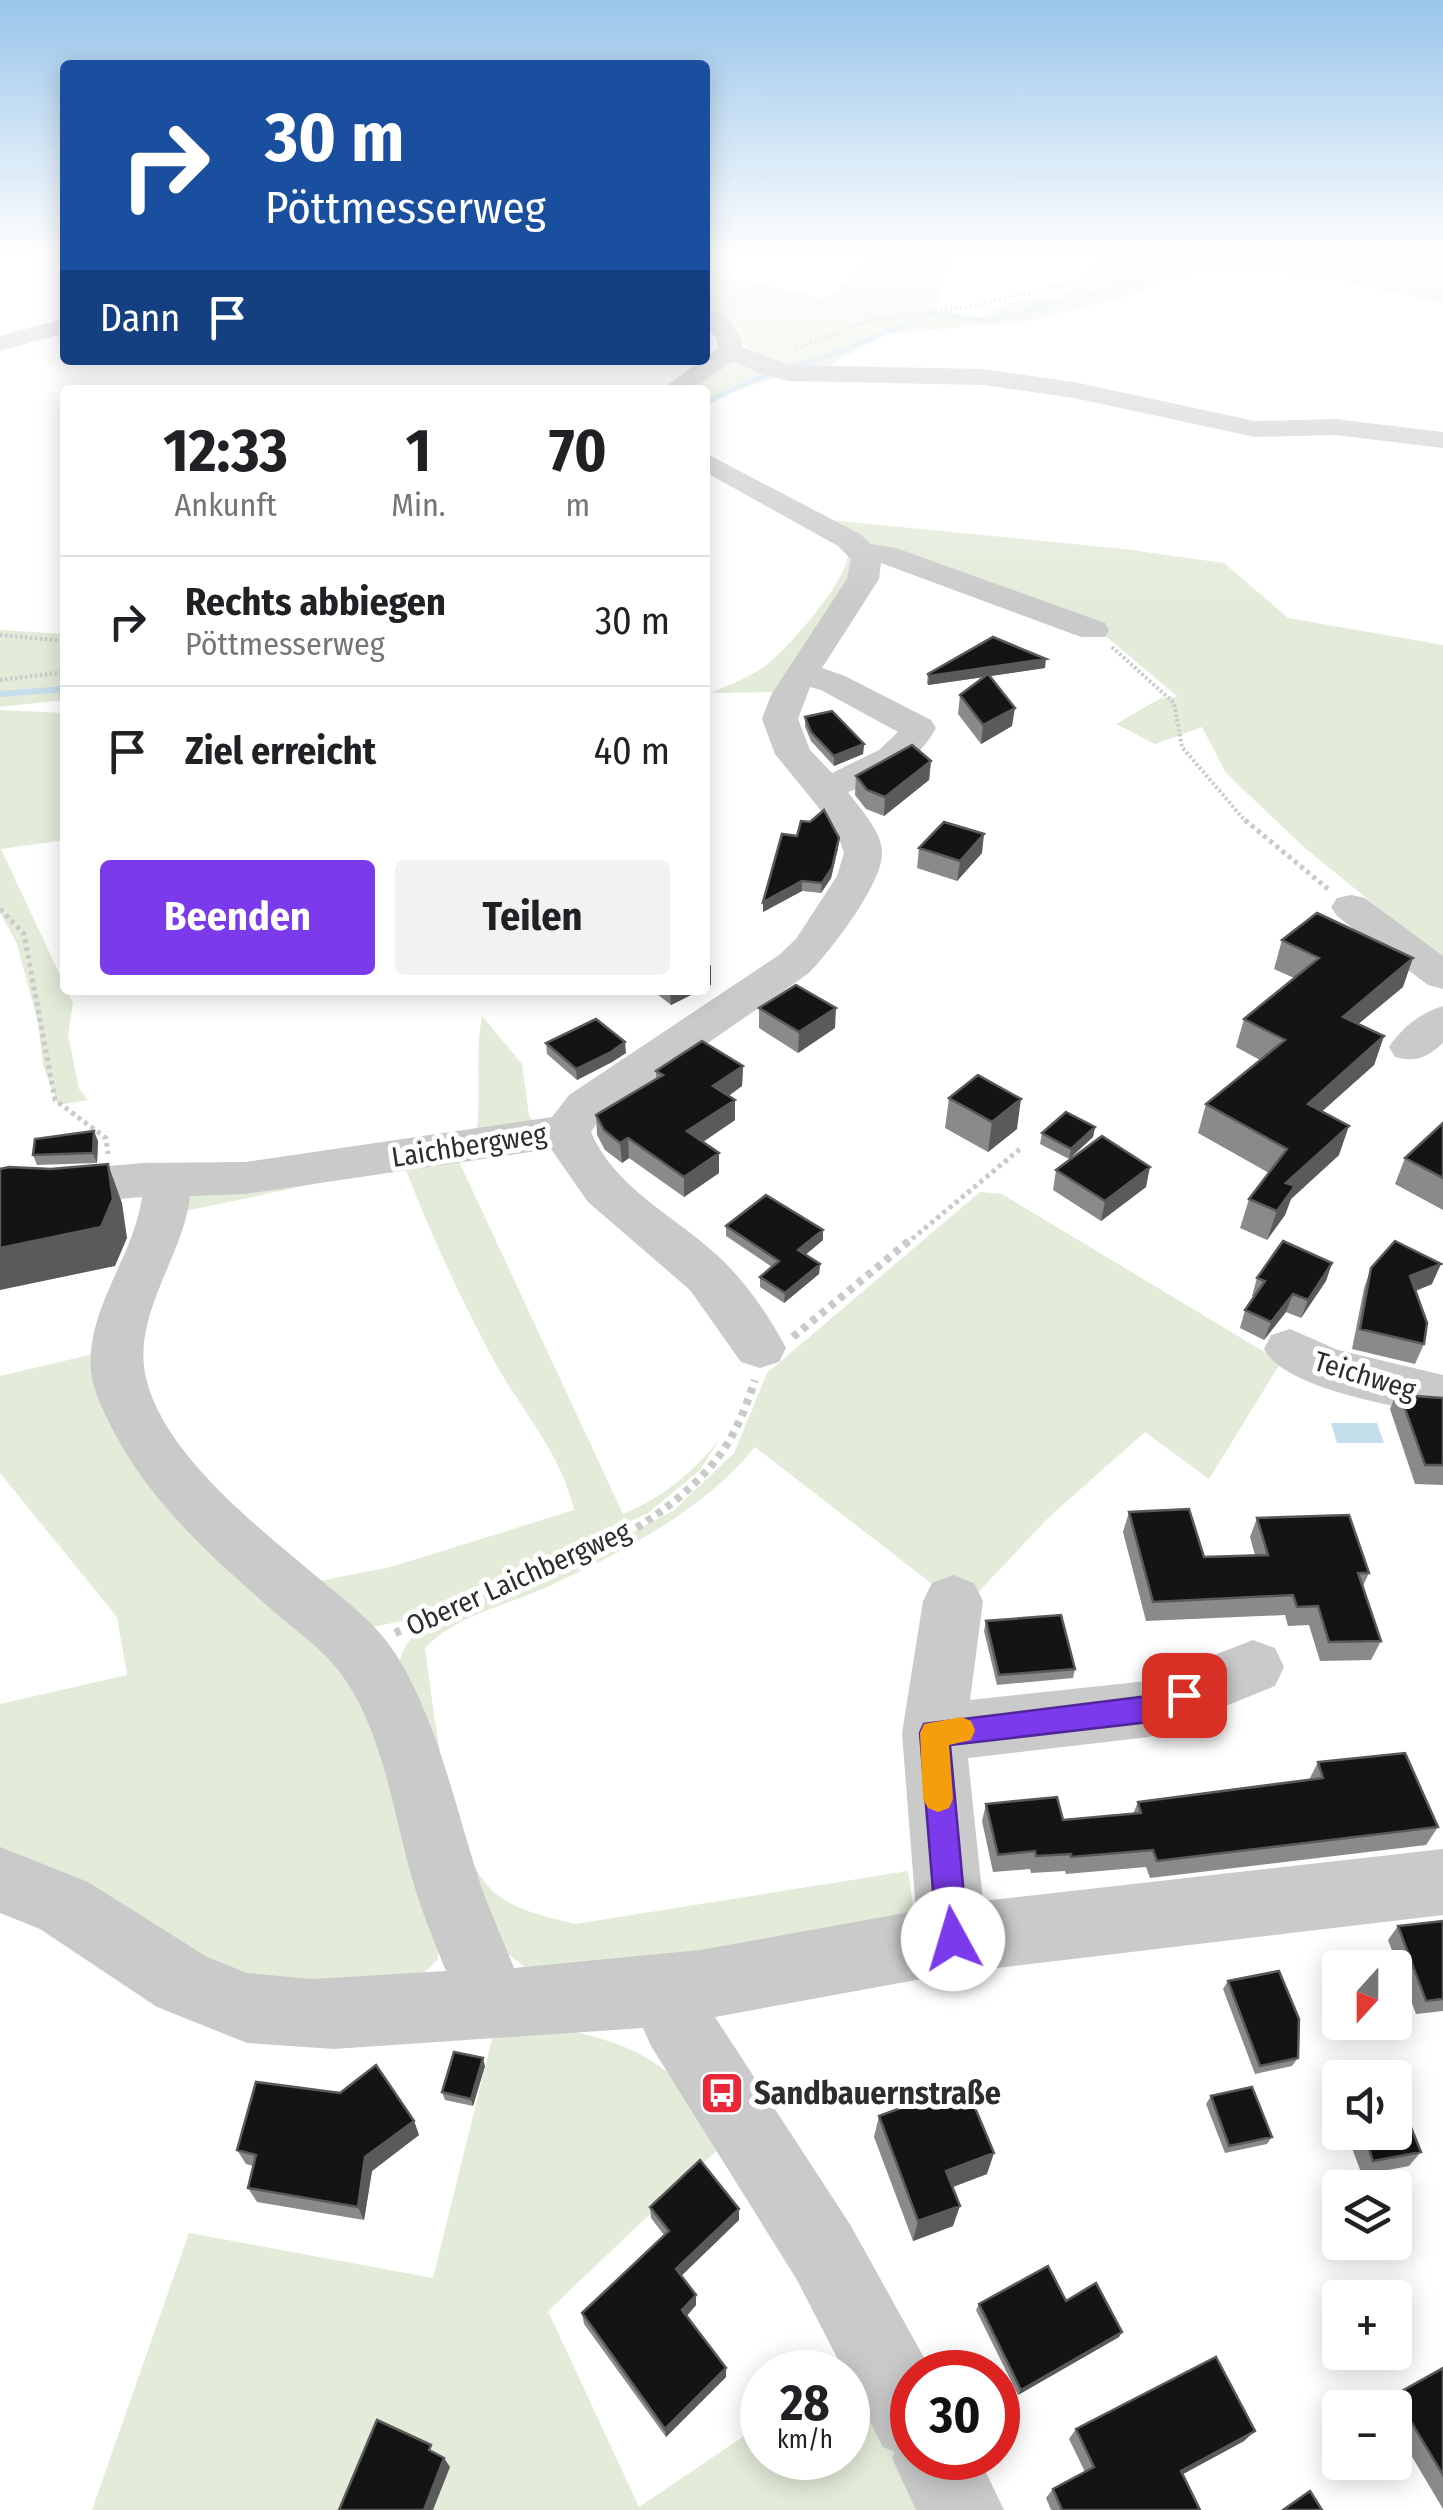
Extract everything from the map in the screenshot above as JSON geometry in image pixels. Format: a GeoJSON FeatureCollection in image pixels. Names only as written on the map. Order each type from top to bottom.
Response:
{"type":"FeatureCollection","features":[{"type":"Feature","properties":{"kind":"street"},"geometry":{"type":"LineString","coordinates":[[820,371],[1013,380],[1241,427],[1362,428],[1443,440]]}},
{"type":"Feature","properties":{"kind":"street"},"geometry":{"type":"LineString","coordinates":[[710,464],[849,540],[864,553],[885,554],[1092,630]]}},
{"type":"Feature","properties":{"kind":"street","name":"Laichbergweg"},"geometry":{"type":"LineString","coordinates":[[0,1184],[66,1187],[245,1178],[567,1130],[585,1106],[785,971],[811,948],[862,863],[861,842],[855,828],[826,787],[793,754],[781,730],[782,706],[863,579],[867,562],[864,553]]}},
{"type":"Feature","properties":{"kind":"street"},"geometry":{"type":"LineString","coordinates":[[802,673],[833,683],[902,731],[864,776],[826,787]]}},
{"type":"Feature","properties":{"kind":"street"},"geometry":{"type":"LineString","coordinates":[[1352,907],[1443,976]]}},
{"type":"Feature","properties":{"kind":"street"},"geometry":{"type":"LineString","coordinates":[[567,1130],[571,1144],[603,1187],[700,1268],[747,1325],[760,1348]]}},
{"type":"Feature","properties":{"kind":"street"},"geometry":{"type":"LineString","coordinates":[[168,1179],[168,1198],[153,1254],[122,1320],[117,1372],[128,1410],[155,1454],[232,1538],[358,1650],[391,1705],[450,1890],[494,2004]]}},
{"type":"Feature","properties":{"kind":"street","name":"Teichweg"},"geometry":{"type":"LineString","coordinates":[[1290,1349],[1325,1367],[1443,1396]]}},
{"type":"Feature","properties":{"kind":"street"},"geometry":{"type":"LineString","coordinates":[[953,1601],[934,1733],[953,1939]]}},
{"type":"Feature","properties":{"kind":"street"},"geometry":{"type":"LineString","coordinates":[[934,1733],[1149,1709],[1254,1667]]}},
{"type":"Feature","properties":{"kind":"street"},"geometry":{"type":"LineString","coordinates":[[0,1880],[27,1886],[56,1901],[135,1955],[200,1990],[247,2008],[310,2014],[667,1990],[953,1939],[1443,1882]]}},
{"type":"Feature","properties":{"kind":"street"},"geometry":{"type":"LineString","coordinates":[[667,1990],[676,2021],[824,2254],[890,2377]]}},
{"type":"Feature","properties":{"kind":"street"},"geometry":{"type":"LineString","coordinates":[[946,2480],[962,2510]]}},
{"type":"Feature","properties":{"kind":"path"},"geometry":{"type":"LineString","coordinates":[[1092,630],[1174,703],[1182,747],[1255,832],[1352,907]]}},
{"type":"Feature","properties":{"kind":"path"},"geometry":{"type":"LineString","coordinates":[[0,634],[60,641]]}},
{"type":"Feature","properties":{"kind":"path"},"geometry":{"type":"LineString","coordinates":[[0,680],[60,673]]}},
{"type":"Feature","properties":{"kind":"path"},"geometry":{"type":"LineString","coordinates":[[0,909],[24,934],[55,1100],[106,1138],[112,1182]]}},
{"type":"Feature","properties":{"kind":"path"},"geometry":{"type":"LineString","coordinates":[[760,1348],[790,1340],[1020,1149]]}},
{"type":"Feature","properties":{"kind":"path","name":"Oberer Laichbergweg"},"geometry":{"type":"LineString","coordinates":[[358,1650],[514,1585],[654,1514],[689,1488],[721,1454],[743,1414],[755,1381],[760,1348]]}},
{"type":"Feature","properties":{"kind":"green space"},"geometry":{"type":"Polygon","coordinates":[[[709,371],[834,371],[1027,386],[780,376],[723,396],[710,405],[710,385],[690,385],[709,371]]]}},
{"type":"Feature","properties":{"kind":"green space"},"geometry":{"type":"Polygon","coordinates":[[[806,371],[1044,383],[810,372],[806,371]]]}},
{"type":"Feature","properties":{"kind":"green space"},"geometry":{"type":"Polygon","coordinates":[[[710,457],[830,520],[1124,549],[1224,563],[1288,618],[1443,645],[1443,960],[1306,849],[1226,773],[1202,727],[1155,744],[1116,724],[1161,698],[1178,697],[1096,628],[872,548],[710,457]]]}},
{"type":"Feature","properties":{"kind":"green space"},"geometry":{"type":"Polygon","coordinates":[[[710,468],[836,535],[852,546],[861,559],[858,577],[780,692],[711,693],[748,677],[778,655],[817,611],[840,577],[848,550],[807,523],[710,472],[710,468]]]}},
{"type":"Feature","properties":{"kind":"green space"},"geometry":{"type":"Polygon","coordinates":[[[0,630],[60,634],[60,701],[0,707],[0,630]]]}},
{"type":"Feature","properties":{"kind":"green space"},"geometry":{"type":"Polygon","coordinates":[[[0,710],[60,713],[60,841],[1,849],[60,975],[60,995],[69,995],[73,1003],[68,1035],[79,1089],[88,1100],[58,1105],[43,1066],[38,1022],[17,944],[0,912],[0,710]]]}},
{"type":"Feature","properties":{"kind":"green space"},"geometry":{"type":"Polygon","coordinates":[[[482,1016],[522,1064],[529,1116],[536,1125],[477,1131],[482,1016]]]}},
{"type":"Feature","properties":{"kind":"green space"},"geometry":{"type":"Polygon","coordinates":[[[456,1155],[623,1514],[678,1482],[721,1437],[700,1470],[648,1513],[503,1581],[402,1621],[368,1628],[305,1587],[194,1483],[141,1412],[129,1382],[129,1347],[149,1293],[132,1359],[139,1389],[151,1412],[188,1464],[231,1513],[273,1552],[319,1581],[391,1567],[574,1510],[550,1451],[469,1313],[404,1165],[176,1213],[179,1201],[200,1189],[312,1179],[456,1155]]]}},
{"type":"Feature","properties":{"kind":"green space"},"geometry":{"type":"Polygon","coordinates":[[[980,1192],[1002,1194],[1281,1362],[1209,1479],[1145,1432],[1049,1517],[970,1601],[931,1583],[755,1447],[711,1491],[632,1545],[547,1587],[466,1619],[437,1637],[425,1648],[438,1742],[454,1814],[479,1873],[495,1893],[513,1904],[575,1924],[908,1871],[915,1919],[550,1979],[523,1966],[502,1949],[399,1673],[407,1644],[419,1630],[543,1579],[673,1511],[734,1453],[767,1373],[980,1192]]]}},
{"type":"Feature","properties":{"kind":"green space"},"geometry":{"type":"Polygon","coordinates":[[[102,1352],[337,1654],[381,1741],[439,1939],[438,1959],[415,1982],[264,1988],[0,1859],[0,1704],[127,1675],[117,1617],[0,1473],[0,1376],[102,1352]]]}},
{"type":"Feature","properties":{"kind":"green space"},"geometry":{"type":"Polygon","coordinates":[[[553,2027],[635,2052],[672,2076],[730,2138],[548,2311],[639,2507],[740,2439],[740,2480],[870,2480],[870,2383],[890,2423],[890,2480],[918,2480],[933,2510],[92,2510],[189,2233],[433,2278],[494,2031],[553,2027]]]}},
{"type":"Feature","properties":{"kind":"water"},"geometry":{"type":"Polygon","coordinates":[[[1331,1423],[1377,1423],[1384,1443],[1337,1443],[1331,1423]]]}},
{"type":"Feature","properties":{"kind":"building"},"geometry":{"type":"Polygon","coordinates":[[[993,637],[1046,659],[929,676],[928,674],[993,637]]]}},
{"type":"Feature","properties":{"kind":"building"},"geometry":{"type":"Polygon","coordinates":[[[988,674],[1015,708],[983,725],[960,695],[988,674]]]}},
{"type":"Feature","properties":{"kind":"building"},"geometry":{"type":"Polygon","coordinates":[[[832,711],[864,744],[834,756],[811,732],[805,717],[832,711]]]}},
{"type":"Feature","properties":{"kind":"building"},"geometry":{"type":"Polygon","coordinates":[[[912,745],[931,761],[885,797],[867,790],[856,776],[912,745]]]}},
{"type":"Feature","properties":{"kind":"building"},"geometry":{"type":"Polygon","coordinates":[[[824,810],[839,838],[832,868],[822,883],[802,881],[763,902],[782,834],[797,836],[801,821],[810,822],[824,810]]]}},
{"type":"Feature","properties":{"kind":"building"},"geometry":{"type":"Polygon","coordinates":[[[944,822],[984,834],[960,861],[919,848],[944,822]]]}},
{"type":"Feature","properties":{"kind":"building"},"geometry":{"type":"Polygon","coordinates":[[[1317,913],[1413,958],[1343,1017],[1384,1036],[1308,1104],[1349,1126],[1286,1183],[1295,1186],[1277,1211],[1249,1199],[1287,1149],[1206,1104],[1285,1040],[1244,1019],[1319,958],[1282,940],[1317,913]]]}},
{"type":"Feature","properties":{"kind":"building"},"geometry":{"type":"Polygon","coordinates":[[[796,985],[836,1008],[799,1032],[759,1008],[796,985]]]}},
{"type":"Feature","properties":{"kind":"building"},"geometry":{"type":"Polygon","coordinates":[[[596,1019],[625,1042],[576,1069],[546,1043],[596,1019]]]}},
{"type":"Feature","properties":{"kind":"building"},"geometry":{"type":"Polygon","coordinates":[[[702,1041],[743,1066],[713,1086],[735,1100],[687,1131],[719,1153],[684,1177],[628,1138],[620,1143],[604,1130],[596,1115],[663,1075],[656,1071],[702,1041]]]}},
{"type":"Feature","properties":{"kind":"building"},"geometry":{"type":"Polygon","coordinates":[[[978,1075],[1021,1099],[992,1122],[949,1098],[978,1075]]]}},
{"type":"Feature","properties":{"kind":"building"},"geometry":{"type":"Polygon","coordinates":[[[1066,1112],[1095,1127],[1071,1149],[1042,1133],[1066,1112]]]}},
{"type":"Feature","properties":{"kind":"building"},"geometry":{"type":"Polygon","coordinates":[[[1443,1123],[1443,1178],[1405,1158],[1443,1123]]]}},
{"type":"Feature","properties":{"kind":"building"},"geometry":{"type":"Polygon","coordinates":[[[94,1131],[93,1153],[33,1155],[35,1139],[94,1131]]]}},
{"type":"Feature","properties":{"kind":"building"},"geometry":{"type":"Polygon","coordinates":[[[1102,1136],[1150,1167],[1105,1201],[1056,1170],[1102,1136]]]}},
{"type":"Feature","properties":{"kind":"building"},"geometry":{"type":"Polygon","coordinates":[[[108,1164],[113,1199],[101,1227],[0,1248],[0,1169],[108,1164]]]}},
{"type":"Feature","properties":{"kind":"building"},"geometry":{"type":"Polygon","coordinates":[[[766,1195],[823,1230],[798,1250],[820,1264],[785,1293],[760,1277],[779,1261],[726,1226],[766,1195]]]}},
{"type":"Feature","properties":{"kind":"building"},"geometry":{"type":"Polygon","coordinates":[[[1283,1241],[1332,1263],[1308,1300],[1293,1294],[1271,1322],[1245,1310],[1265,1281],[1257,1278],[1283,1241]]]}},
{"type":"Feature","properties":{"kind":"building"},"geometry":{"type":"Polygon","coordinates":[[[1395,1241],[1441,1264],[1410,1276],[1427,1323],[1424,1344],[1360,1329],[1371,1268],[1395,1241]]]}},
{"type":"Feature","properties":{"kind":"building"},"geometry":{"type":"Polygon","coordinates":[[[1398,1389],[1416,1396],[1443,1398],[1443,1465],[1425,1465],[1398,1389]]]}},
{"type":"Feature","properties":{"kind":"building"},"geometry":{"type":"Polygon","coordinates":[[[1189,1509],[1204,1557],[1268,1555],[1257,1518],[1349,1515],[1369,1573],[1358,1573],[1381,1641],[1329,1642],[1318,1606],[1297,1607],[1293,1595],[1153,1602],[1129,1512],[1189,1509]]]}},
{"type":"Feature","properties":{"kind":"building"},"geometry":{"type":"Polygon","coordinates":[[[1061,1615],[1075,1669],[999,1675],[986,1621],[1061,1615]]]}},
{"type":"Feature","properties":{"kind":"building"},"geometry":{"type":"Polygon","coordinates":[[[1405,1753],[1438,1827],[1157,1861],[1153,1850],[1071,1857],[1036,1856],[1035,1851],[998,1855],[986,1804],[1057,1797],[1063,1820],[1141,1813],[1138,1802],[1323,1778],[1318,1762],[1405,1753]]]}},
{"type":"Feature","properties":{"kind":"building"},"geometry":{"type":"Polygon","coordinates":[[[1443,1921],[1443,1999],[1426,2001],[1412,1964],[1412,1950],[1407,1950],[1398,1926],[1443,1921]]]}},
{"type":"Feature","properties":{"kind":"building"},"geometry":{"type":"Polygon","coordinates":[[[1279,1971],[1299,2019],[1298,2058],[1260,2066],[1228,1981],[1279,1971]]]}},
{"type":"Feature","properties":{"kind":"building"},"geometry":{"type":"Polygon","coordinates":[[[454,2052],[483,2058],[471,2099],[442,2092],[454,2052]]]}},
{"type":"Feature","properties":{"kind":"building"},"geometry":{"type":"Polygon","coordinates":[[[376,2065],[414,2121],[365,2157],[358,2207],[248,2188],[256,2155],[237,2150],[256,2082],[340,2093],[376,2065]]]}},
{"type":"Feature","properties":{"kind":"building"},"geometry":{"type":"Polygon","coordinates":[[[965,2084],[994,2153],[946,2171],[960,2206],[918,2221],[879,2116],[965,2084]]]}},
{"type":"Feature","properties":{"kind":"building"},"geometry":{"type":"Polygon","coordinates":[[[1252,2087],[1272,2137],[1229,2146],[1211,2096],[1252,2087]]]}},
{"type":"Feature","properties":{"kind":"building"},"geometry":{"type":"Polygon","coordinates":[[[1412,2130],[1421,2152],[1373,2161],[1369,2150],[1412,2150],[1412,2130]]]}},
{"type":"Feature","properties":{"kind":"building"},"geometry":{"type":"Polygon","coordinates":[[[700,2160],[739,2209],[676,2269],[696,2295],[682,2310],[726,2368],[665,2429],[582,2313],[669,2231],[650,2207],[700,2160]]]}},
{"type":"Feature","properties":{"kind":"building"},"geometry":{"type":"Polygon","coordinates":[[[1048,2266],[1066,2301],[1096,2283],[1122,2332],[1021,2390],[1020,2350],[1001,2350],[979,2304],[1048,2266]]]}},
{"type":"Feature","properties":{"kind":"building"},"geometry":{"type":"Polygon","coordinates":[[[1216,2357],[1255,2431],[1181,2471],[1200,2510],[1062,2510],[1053,2489],[1094,2467],[1076,2429],[1216,2357]]]}},
{"type":"Feature","properties":{"kind":"building"},"geometry":{"type":"Polygon","coordinates":[[[1443,2368],[1443,2475],[1412,2423],[1412,2390],[1404,2390],[1443,2368]]]}},
{"type":"Feature","properties":{"kind":"building"},"geometry":{"type":"Polygon","coordinates":[[[377,2420],[431,2445],[429,2450],[444,2458],[424,2510],[339,2510],[377,2420]]]}},
{"type":"Feature","properties":{"kind":"building"},"geometry":{"type":"Polygon","coordinates":[[[1310,2491],[1322,2510],[1283,2510],[1310,2491]]]}},
{"type":"Feature","properties":{"kind":"waterway"},"geometry":{"type":"LineString","coordinates":[[710,401],[781,371]]}},
{"type":"Feature","properties":{"kind":"waterway"},"geometry":{"type":"LineString","coordinates":[[0,694],[60,689]]}},
{"type":"Feature","properties":{"kind":"slow traffic"},"geometry":{"type":"LineString","coordinates":[[938,1799],[934,1733],[961,1730]]}},
{"type":"Feature","properties":{"kind":"place","name":"Sandbauernstraße"},"geometry":{"type":"Point","coordinates":[722,2093]}},
{"type":"Feature","properties":{"kind":"route"},"geometry":{"type":"LineString","coordinates":[[953,1939],[934,1733],[1149,1709],[1184,1695]]}}]}
